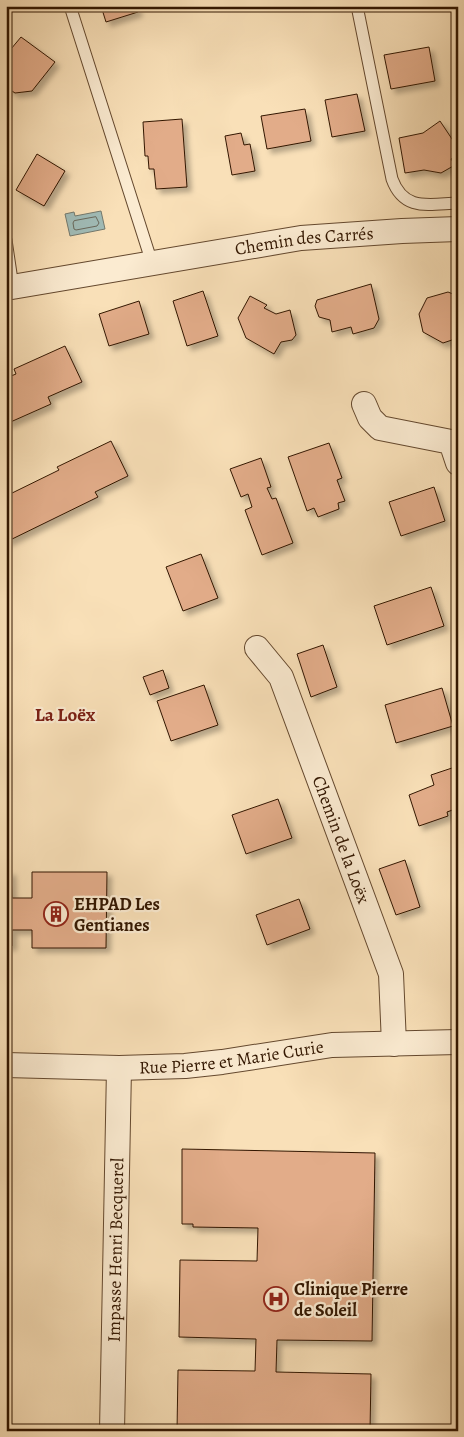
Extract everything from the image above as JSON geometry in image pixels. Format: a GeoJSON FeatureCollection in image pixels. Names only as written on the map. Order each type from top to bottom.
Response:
{"type":"FeatureCollection","features":[{"type":"Feature","properties":{"kind":"street","name":"Chemin des Carrés"},"geometry":{"type":"LineString","coordinates":[[10,288],[301,238],[458,229]]}},
{"type":"Feature","properties":{"kind":"street"},"geometry":{"type":"LineString","coordinates":[[364,404],[370,418],[380,428],[451,442],[458,463]]}},
{"type":"Feature","properties":{"kind":"street","name":"Chemin de la Loëx"},"geometry":{"type":"LineString","coordinates":[[257,648],[282,677],[390,974],[394,1044]]}},
{"type":"Feature","properties":{"kind":"street","name":"Rue Pierre et Marie Curie"},"geometry":{"type":"LineString","coordinates":[[6,1065],[119,1068],[185,1066],[332,1045],[458,1042]]}},
{"type":"Feature","properties":{"kind":"street","name":"Impasse Henri Becquerel"},"geometry":{"type":"LineString","coordinates":[[112,1431],[119,1068]]}},
{"type":"Feature","properties":{"kind":"lane"},"geometry":{"type":"LineString","coordinates":[[70,6],[152,263]]}},
{"type":"Feature","properties":{"kind":"lane"},"geometry":{"type":"LineString","coordinates":[[357,6],[390,170],[396,189],[401,196],[417,204],[458,203]]}},
{"type":"Feature","properties":{"kind":"lane","name":"Chemin des Carrés"},"geometry":{"type":"LineString","coordinates":[[6,240],[10,288]]}},
{"type":"Feature","properties":{"kind":"water"},"geometry":{"type":"Polygon","coordinates":[[[101,211],[105,229],[70,236],[65,214],[74,212],[75,216],[101,211]]]}},
{"type":"Feature","properties":{"kind":"building"},"geometry":{"type":"Polygon","coordinates":[[[101,6],[136,6],[138,12],[106,22],[101,6]]]}},
{"type":"Feature","properties":{"kind":"building"},"geometry":{"type":"Polygon","coordinates":[[[21,37],[55,62],[32,91],[15,93],[6,87],[6,55],[21,37]]]}},
{"type":"Feature","properties":{"kind":"building"},"geometry":{"type":"Polygon","coordinates":[[[429,47],[435,81],[391,89],[384,55],[429,47]]]}},
{"type":"Feature","properties":{"kind":"building"},"geometry":{"type":"Polygon","coordinates":[[[357,94],[365,131],[332,137],[325,100],[357,94]]]}},
{"type":"Feature","properties":{"kind":"building"},"geometry":{"type":"Polygon","coordinates":[[[305,109],[311,141],[267,149],[261,116],[305,109]]]}},
{"type":"Feature","properties":{"kind":"building"},"geometry":{"type":"Polygon","coordinates":[[[182,119],[187,187],[156,189],[154,169],[149,169],[148,156],[145,156],[143,122],[182,119]]]}},
{"type":"Feature","properties":{"kind":"building"},"geometry":{"type":"Polygon","coordinates":[[[440,121],[458,148],[458,154],[451,159],[455,165],[441,173],[424,170],[405,173],[399,138],[423,133],[440,121]]]}},
{"type":"Feature","properties":{"kind":"building"},"geometry":{"type":"Polygon","coordinates":[[[241,133],[244,145],[250,144],[255,171],[232,175],[225,136],[241,133]]]}},
{"type":"Feature","properties":{"kind":"building"},"geometry":{"type":"Polygon","coordinates":[[[37,154],[65,171],[44,206],[16,190],[37,154]]]}},
{"type":"Feature","properties":{"kind":"building"},"geometry":{"type":"Polygon","coordinates":[[[371,284],[379,319],[374,328],[353,334],[351,327],[332,332],[330,320],[319,317],[315,306],[317,300],[371,284]]]}},
{"type":"Feature","properties":{"kind":"building"},"geometry":{"type":"Polygon","coordinates":[[[203,291],[218,336],[187,346],[173,301],[203,291]]]}},
{"type":"Feature","properties":{"kind":"building"},"geometry":{"type":"Polygon","coordinates":[[[448,292],[458,296],[458,330],[452,340],[443,343],[423,332],[419,314],[427,298],[448,292]]]}},
{"type":"Feature","properties":{"kind":"building"},"geometry":{"type":"Polygon","coordinates":[[[250,296],[267,305],[264,308],[276,314],[290,310],[296,335],[292,340],[281,342],[274,354],[246,338],[238,318],[250,296]]]}},
{"type":"Feature","properties":{"kind":"building"},"geometry":{"type":"Polygon","coordinates":[[[139,301],[149,334],[109,346],[99,314],[139,301]]]}},
{"type":"Feature","properties":{"kind":"building"},"geometry":{"type":"Polygon","coordinates":[[[65,346],[82,382],[48,397],[51,404],[6,424],[6,378],[16,374],[14,369],[65,346]]]}},
{"type":"Feature","properties":{"kind":"building"},"geometry":{"type":"Polygon","coordinates":[[[111,441],[128,476],[95,492],[98,497],[6,542],[6,496],[59,470],[57,467],[111,441]]]}},
{"type":"Feature","properties":{"kind":"building"},"geometry":{"type":"Polygon","coordinates":[[[329,443],[342,478],[337,480],[345,501],[338,503],[339,509],[318,517],[314,508],[307,511],[288,457],[329,443]]]}},
{"type":"Feature","properties":{"kind":"building"},"geometry":{"type":"Polygon","coordinates":[[[261,458],[271,487],[267,488],[272,499],[276,498],[293,543],[262,555],[245,510],[252,507],[248,494],[241,497],[230,469],[261,458]]]}},
{"type":"Feature","properties":{"kind":"building"},"geometry":{"type":"Polygon","coordinates":[[[434,487],[445,521],[401,536],[389,502],[434,487]]]}},
{"type":"Feature","properties":{"kind":"building"},"geometry":{"type":"Polygon","coordinates":[[[201,554],[218,598],[183,611],[166,567],[201,554]]]}},
{"type":"Feature","properties":{"kind":"building"},"geometry":{"type":"Polygon","coordinates":[[[431,587],[444,626],[387,645],[374,606],[431,587]]]}},
{"type":"Feature","properties":{"kind":"building"},"geometry":{"type":"Polygon","coordinates":[[[323,645],[337,687],[311,697],[297,654],[323,645]]]}},
{"type":"Feature","properties":{"kind":"building"},"geometry":{"type":"Polygon","coordinates":[[[163,670],[169,688],[150,695],[143,677],[163,670]]]}},
{"type":"Feature","properties":{"kind":"building"},"geometry":{"type":"Polygon","coordinates":[[[204,685],[218,725],[171,741],[157,701],[204,685]]]}},
{"type":"Feature","properties":{"kind":"building"},"geometry":{"type":"Polygon","coordinates":[[[442,688],[453,726],[396,743],[385,705],[442,688]]]}},
{"type":"Feature","properties":{"kind":"building"},"geometry":{"type":"Polygon","coordinates":[[[458,766],[458,808],[447,812],[448,816],[419,826],[409,795],[434,785],[431,775],[458,766]]]}},
{"type":"Feature","properties":{"kind":"building"},"geometry":{"type":"Polygon","coordinates":[[[278,799],[292,838],[246,854],[232,815],[278,799]]]}},
{"type":"Feature","properties":{"kind":"building"},"geometry":{"type":"Polygon","coordinates":[[[405,860],[420,907],[396,915],[379,869],[405,860]]]}},
{"type":"Feature","properties":{"kind":"building","name":"EHPAD Les Gentianes"},"geometry":{"type":"Polygon","coordinates":[[[6,871],[11,871],[12,898],[32,898],[32,872],[107,872],[106,948],[32,948],[32,930],[12,930],[12,946],[6,946],[6,871]]]}},
{"type":"Feature","properties":{"kind":"building"},"geometry":{"type":"Polygon","coordinates":[[[299,899],[310,929],[267,945],[256,915],[299,899]]]}},
{"type":"Feature","properties":{"kind":"building","name":"Clinique Pierre de Soleil"},"geometry":{"type":"Polygon","coordinates":[[[182,1149],[375,1153],[372,1341],[277,1340],[276,1372],[371,1374],[370,1431],[177,1431],[178,1370],[255,1371],[256,1339],[179,1337],[180,1260],[257,1261],[258,1228],[193,1227],[193,1224],[182,1224],[182,1149]]]}},
{"type":"Feature","properties":{"kind":"place","name":"EHPAD Les Gentianes"},"geometry":{"type":"Point","coordinates":[56,914]}},
{"type":"Feature","properties":{"kind":"place","name":"Clinique Pierre de Soleil"},"geometry":{"type":"Point","coordinates":[276,1299]}},
{"type":"Feature","properties":{"kind":"district","name":"La Loëx"},"geometry":{"type":"Point","coordinates":[65,714]}}]}
